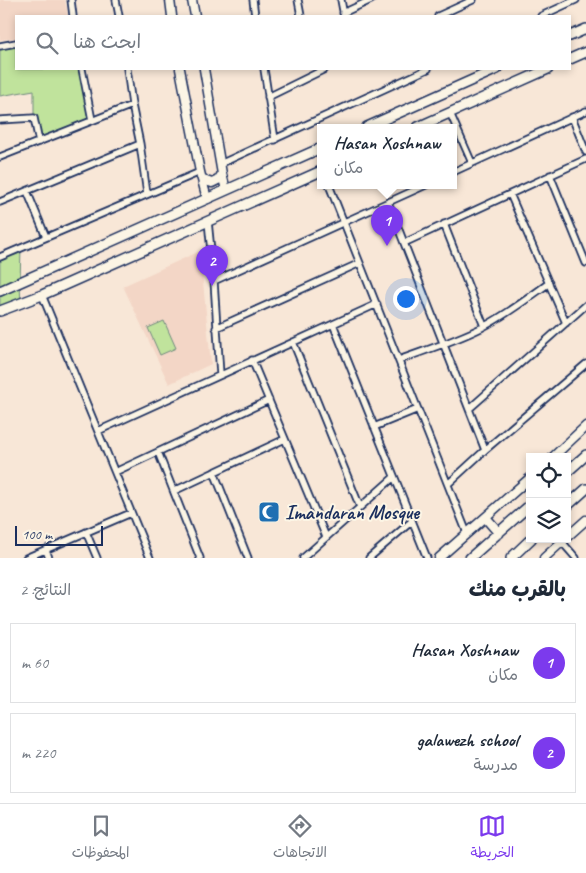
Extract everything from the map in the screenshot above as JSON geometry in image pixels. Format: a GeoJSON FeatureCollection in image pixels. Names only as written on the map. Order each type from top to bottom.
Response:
{"type":"FeatureCollection","features":[{"type":"Feature","properties":{"kind":"main road"},"geometry":{"type":"LineString","coordinates":[[571,36],[586,29]]}},
{"type":"Feature","properties":{"kind":"main road"},"geometry":{"type":"LineString","coordinates":[[571,59],[586,52]]}},
{"type":"Feature","properties":{"kind":"main road"},"geometry":{"type":"LineString","coordinates":[[374,124],[495,70]]}},
{"type":"Feature","properties":{"kind":"main road"},"geometry":{"type":"LineString","coordinates":[[425,124],[546,70]]}},
{"type":"Feature","properties":{"kind":"main road"},"geometry":{"type":"LineString","coordinates":[[0,291],[317,150]]}},
{"type":"Feature","properties":{"kind":"main road"},"geometry":{"type":"LineString","coordinates":[[0,311],[42,295],[317,172]]}},
{"type":"Feature","properties":{"kind":"main road"},"geometry":{"type":"LineString","coordinates":[[571,468],[586,455]]}},
{"type":"Feature","properties":{"kind":"main road"},"geometry":{"type":"LineString","coordinates":[[571,503],[586,490]]}},
{"type":"Feature","properties":{"kind":"main road"},"geometry":{"type":"LineString","coordinates":[[470,558],[526,508]]}},
{"type":"Feature","properties":{"kind":"main road"},"geometry":{"type":"LineString","coordinates":[[486,518],[499,532]]}},
{"type":"Feature","properties":{"kind":"main road"},"geometry":{"type":"LineString","coordinates":[[516,556],[527,543]]}},
{"type":"Feature","properties":{"kind":"street"},"geometry":{"type":"LineString","coordinates":[[71,0],[73,15]]}},
{"type":"Feature","properties":{"kind":"street"},"geometry":{"type":"LineString","coordinates":[[116,0],[119,15]]}},
{"type":"Feature","properties":{"kind":"street"},"geometry":{"type":"LineString","coordinates":[[170,0],[172,15]]}},
{"type":"Feature","properties":{"kind":"street"},"geometry":{"type":"LineString","coordinates":[[192,0],[195,15]]}},
{"type":"Feature","properties":{"kind":"street"},"geometry":{"type":"LineString","coordinates":[[253,0],[255,15]]}},
{"type":"Feature","properties":{"kind":"street"},"geometry":{"type":"LineString","coordinates":[[298,0],[301,15]]}},
{"type":"Feature","properties":{"kind":"street"},"geometry":{"type":"LineString","coordinates":[[342,0],[344,15],[371,0]]}},
{"type":"Feature","properties":{"kind":"street"},"geometry":{"type":"LineString","coordinates":[[440,15],[472,0]]}},
{"type":"Feature","properties":{"kind":"street"},"geometry":{"type":"LineString","coordinates":[[543,15],[576,0]]}},
{"type":"Feature","properties":{"kind":"street"},"geometry":{"type":"LineString","coordinates":[[0,46],[15,43]]}},
{"type":"Feature","properties":{"kind":"street"},"geometry":{"type":"LineString","coordinates":[[82,70],[92,120]]}},
{"type":"Feature","properties":{"kind":"street"},"geometry":{"type":"LineString","coordinates":[[127,70],[147,194]]}},
{"type":"Feature","properties":{"kind":"street"},"geometry":{"type":"LineString","coordinates":[[180,70],[207,199]]}},
{"type":"Feature","properties":{"kind":"street"},"geometry":{"type":"LineString","coordinates":[[204,70],[226,190]]}},
{"type":"Feature","properties":{"kind":"street"},"geometry":{"type":"LineString","coordinates":[[264,70],[275,140]]}},
{"type":"Feature","properties":{"kind":"street"},"geometry":{"type":"LineString","coordinates":[[309,70],[310,76]]}},
{"type":"Feature","properties":{"kind":"street"},"geometry":{"type":"LineString","coordinates":[[268,97],[323,70]]}},
{"type":"Feature","properties":{"kind":"street"},"geometry":{"type":"LineString","coordinates":[[220,164],[426,70]]}},
{"type":"Feature","properties":{"kind":"street"},"geometry":{"type":"LineString","coordinates":[[0,158],[132,105]]}},
{"type":"Feature","properties":{"kind":"street"},"geometry":{"type":"LineString","coordinates":[[457,170],[586,111]]}},
{"type":"Feature","properties":{"kind":"street"},"geometry":{"type":"LineString","coordinates":[[450,113],[455,124]]}},
{"type":"Feature","properties":{"kind":"street"},"geometry":{"type":"LineString","coordinates":[[572,117],[586,152]]}},
{"type":"Feature","properties":{"kind":"street"},"geometry":{"type":"LineString","coordinates":[[0,120],[34,118],[39,142]]}},
{"type":"Feature","properties":{"kind":"street"},"geometry":{"type":"LineString","coordinates":[[457,129],[472,163]]}},
{"type":"Feature","properties":{"kind":"street"},"geometry":{"type":"LineString","coordinates":[[0,202],[140,144]]}},
{"type":"Feature","properties":{"kind":"street"},"geometry":{"type":"LineString","coordinates":[[404,243],[586,159]]}},
{"type":"Feature","properties":{"kind":"street"},"geometry":{"type":"LineString","coordinates":[[201,175],[206,181],[212,183],[218,180],[222,174]]}},
{"type":"Feature","properties":{"kind":"street"},"geometry":{"type":"LineString","coordinates":[[0,257],[147,194],[201,175]]}},
{"type":"Feature","properties":{"kind":"street"},"geometry":{"type":"LineString","coordinates":[[550,175],[586,263]]}},
{"type":"Feature","properties":{"kind":"street"},"geometry":{"type":"LineString","coordinates":[[331,189],[467,534]]}},
{"type":"Feature","properties":{"kind":"street"},"geometry":{"type":"LineString","coordinates":[[214,281],[417,189]]}},
{"type":"Feature","properties":{"kind":"street"},"geometry":{"type":"LineString","coordinates":[[27,191],[46,237]]}},
{"type":"Feature","properties":{"kind":"street"},"geometry":{"type":"LineString","coordinates":[[510,194],[566,323]]}},
{"type":"Feature","properties":{"kind":"street"},"geometry":{"type":"LineString","coordinates":[[388,202],[485,450]]}},
{"type":"Feature","properties":{"kind":"street"},"geometry":{"type":"LineString","coordinates":[[208,221],[220,375]]}},
{"type":"Feature","properties":{"kind":"street"},"geometry":{"type":"LineString","coordinates":[[444,224],[484,326]]}},
{"type":"Feature","properties":{"kind":"street"},"geometry":{"type":"LineString","coordinates":[[216,328],[360,263]]}},
{"type":"Feature","properties":{"kind":"street"},"geometry":{"type":"LineString","coordinates":[[399,360],[444,344],[484,326],[503,316],[549,284]]}},
{"type":"Feature","properties":{"kind":"street"},"geometry":{"type":"LineString","coordinates":[[42,295],[150,558]]}},
{"type":"Feature","properties":{"kind":"street"},"geometry":{"type":"LineString","coordinates":[[98,431],[376,304]]}},
{"type":"Feature","properties":{"kind":"street"},"geometry":{"type":"LineString","coordinates":[[469,409],[586,305]]}},
{"type":"Feature","properties":{"kind":"street"},"geometry":{"type":"LineString","coordinates":[[333,324],[427,558]]}},
{"type":"Feature","properties":{"kind":"street"},"geometry":{"type":"LineString","coordinates":[[293,342],[360,507]]}},
{"type":"Feature","properties":{"kind":"street"},"geometry":{"type":"LineString","coordinates":[[252,360],[326,538]]}},
{"type":"Feature","properties":{"kind":"street"},"geometry":{"type":"LineString","coordinates":[[448,484],[586,364]]}},
{"type":"Feature","properties":{"kind":"street"},"geometry":{"type":"LineString","coordinates":[[115,472],[268,400]]}},
{"type":"Feature","properties":{"kind":"street"},"geometry":{"type":"LineString","coordinates":[[374,426],[418,409]]}},
{"type":"Feature","properties":{"kind":"street"},"geometry":{"type":"LineString","coordinates":[[557,453],[586,426]]}},
{"type":"Feature","properties":{"kind":"street"},"geometry":{"type":"LineString","coordinates":[[174,491],[285,439]]}},
{"type":"Feature","properties":{"kind":"street"},"geometry":{"type":"LineString","coordinates":[[158,452],[200,558]]}},
{"type":"Feature","properties":{"kind":"street"},"geometry":{"type":"LineString","coordinates":[[214,472],[248,558]]}},
{"type":"Feature","properties":{"kind":"street"},"geometry":{"type":"LineString","coordinates":[[303,558],[394,476]]}},
{"type":"Feature","properties":{"kind":"street"},"geometry":{"type":"LineString","coordinates":[[439,558],[526,482]]}},
{"type":"Feature","properties":{"kind":"street"},"geometry":{"type":"LineString","coordinates":[[26,558],[131,513]]}},
{"type":"Feature","properties":{"kind":"street"},"geometry":{"type":"LineString","coordinates":[[571,534],[586,520]]}},
{"type":"Feature","properties":{"kind":"street"},"geometry":{"type":"LineString","coordinates":[[370,558],[412,521]]}},
{"type":"Feature","properties":{"kind":"street"},"geometry":{"type":"LineString","coordinates":[[86,532],[97,558]]}},
{"type":"Feature","properties":{"kind":"street"},"geometry":{"type":"LineString","coordinates":[[544,558],[562,543]]}},
{"type":"Feature","properties":{"kind":"street"},"geometry":{"type":"LineString","coordinates":[[567,543],[576,558]]}},
{"type":"Feature","properties":{"kind":"street"},"geometry":{"type":"LineString","coordinates":[[46,550],[49,558]]}},
{"type":"Feature","properties":{"kind":"shaded area"},"geometry":{"type":"Polygon","coordinates":[[[0,0],[65,0],[68,15],[15,15],[15,38],[0,40],[0,0]]]}},
{"type":"Feature","properties":{"kind":"shaded area"},"geometry":{"type":"Polygon","coordinates":[[[200,251],[211,364],[169,384],[123,286],[200,251]]]}},
{"type":"Feature","properties":{"kind":"green space"},"geometry":{"type":"Polygon","coordinates":[[[15,43],[15,70],[82,70],[92,120],[39,142],[34,118],[34,90],[0,96],[0,46],[15,43]]]}},
{"type":"Feature","properties":{"kind":"green space"},"geometry":{"type":"Polygon","coordinates":[[[21,249],[21,306],[0,315],[0,257],[21,249]]]}},
{"type":"Feature","properties":{"kind":"green space"},"geometry":{"type":"Polygon","coordinates":[[[164,321],[176,348],[160,355],[148,328],[164,321]]]}},
{"type":"Feature","properties":{"kind":"place","name":"Hasan Xoshnaw"},"geometry":{"type":"Point","coordinates":[387,246]}},
{"type":"Feature","properties":{"kind":"place","name":"galawezh school"},"geometry":{"type":"Point","coordinates":[212,286]}},
{"type":"Feature","properties":{"kind":"place","name":"Imandaran Mosque"},"geometry":{"type":"Point","coordinates":[269,512]}}]}
